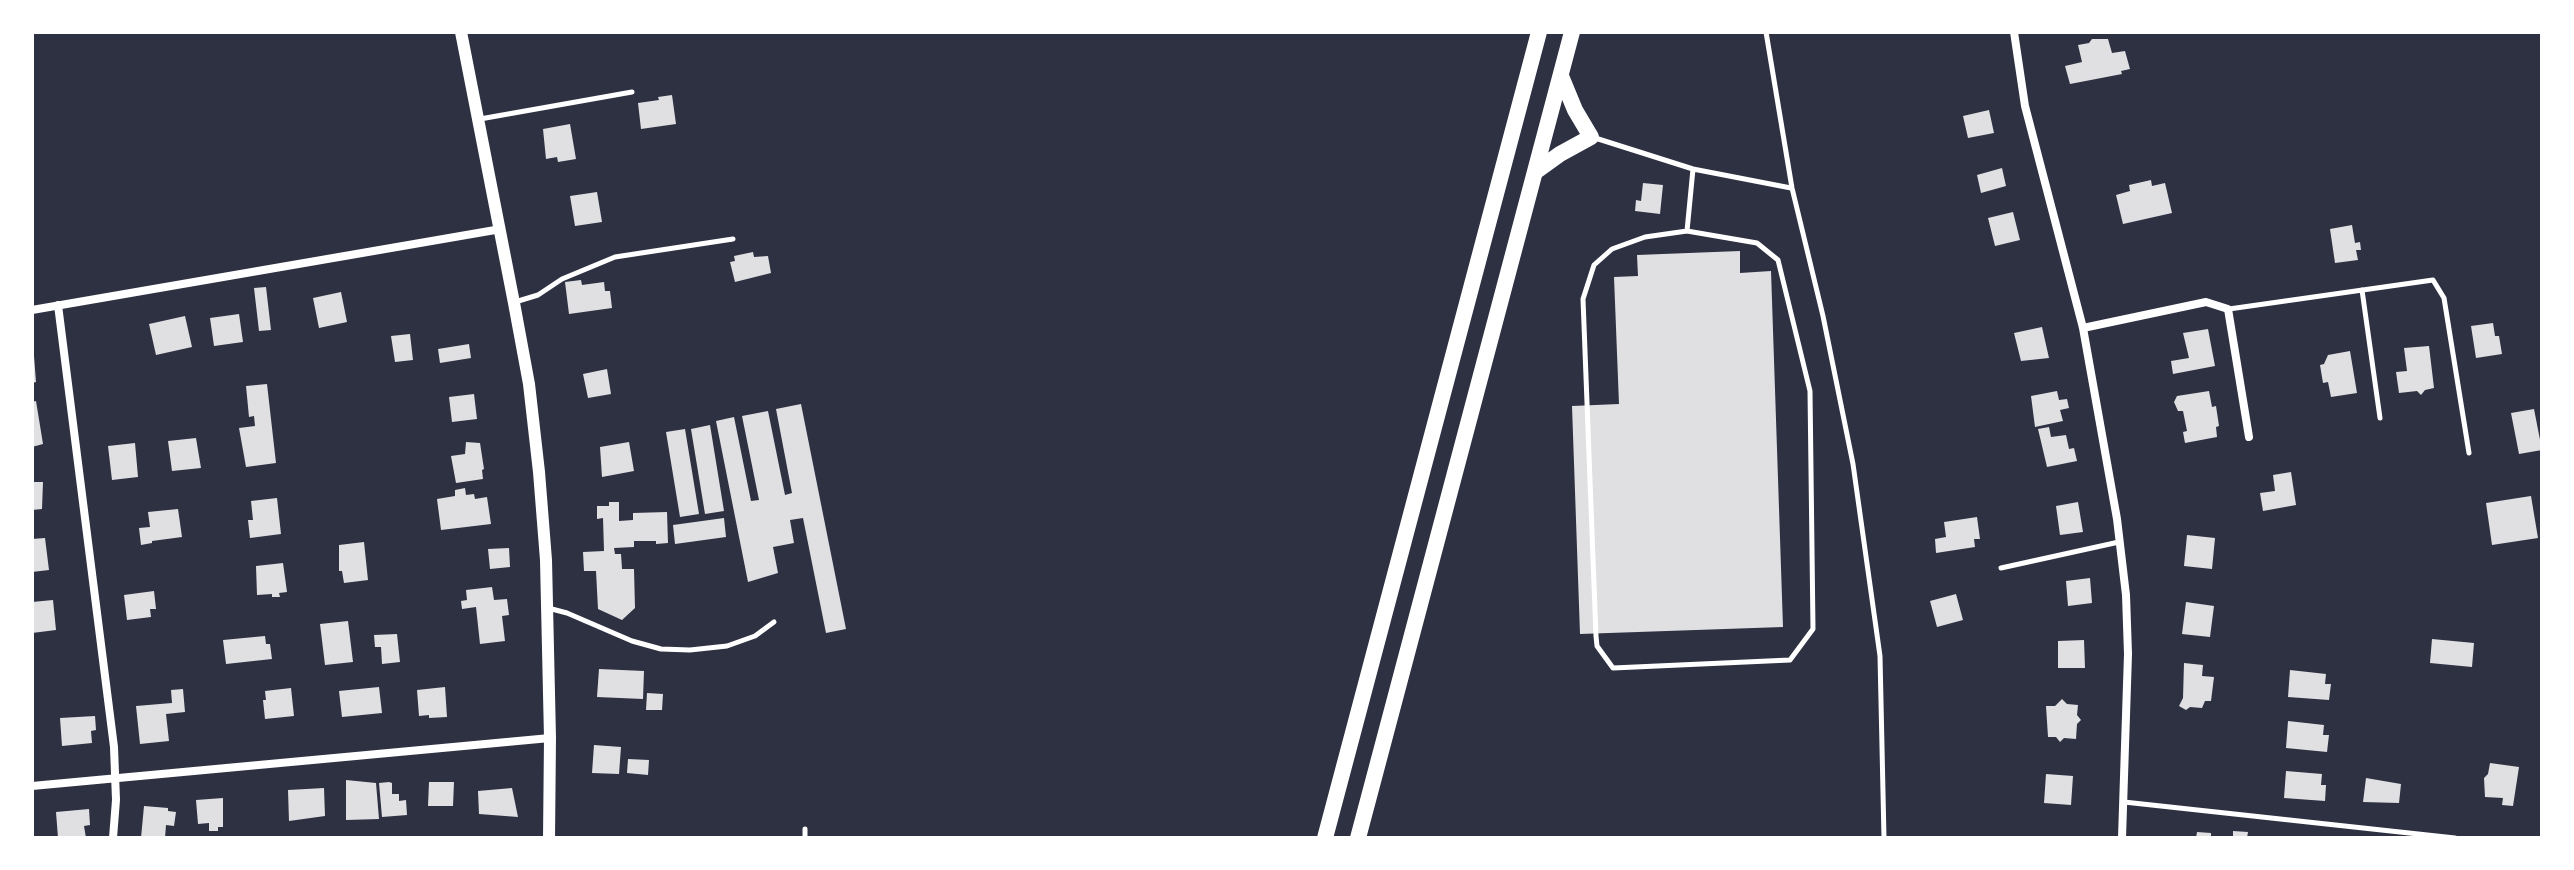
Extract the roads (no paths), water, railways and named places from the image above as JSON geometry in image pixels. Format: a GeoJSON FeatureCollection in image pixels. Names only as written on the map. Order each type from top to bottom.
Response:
{"type":"FeatureCollection","features":[{"type":"Feature","properties":{"kind":"main road"},"geometry":{"type":"LineString","coordinates":[[1325,838],[1539,32]]}},
{"type":"Feature","properties":{"kind":"main road"},"geometry":{"type":"LineString","coordinates":[[1358,838],[1572,32]]}},
{"type":"Feature","properties":{"kind":"main road"},"geometry":{"type":"LineString","coordinates":[[1535,172],[1591,137],[1575,110],[1561,76]]}},
{"type":"Feature","properties":{"kind":"street"},"geometry":{"type":"LineString","coordinates":[[461,32],[529,384],[539,472],[547,608],[549,838]]}},
{"type":"Feature","properties":{"kind":"street"},"geometry":{"type":"LineString","coordinates":[[2014,32],[2025,106],[2083,328],[2119,542],[2126,595],[2128,654],[2122,838]]}},
{"type":"Feature","properties":{"kind":"street"},"geometry":{"type":"LineString","coordinates":[[32,310],[501,229]]}},
{"type":"Feature","properties":{"kind":"street"},"geometry":{"type":"LineString","coordinates":[[2083,328],[2206,302],[2228,309],[2249,437]]}},
{"type":"Feature","properties":{"kind":"street"},"geometry":{"type":"LineString","coordinates":[[58,305],[114,747],[113,838]]}},
{"type":"Feature","properties":{"kind":"street"},"geometry":{"type":"LineString","coordinates":[[32,786],[550,738]]}},
{"type":"Feature","properties":{"kind":"lane"},"geometry":{"type":"LineString","coordinates":[[1766,32],[1792,188],[1823,316],[1858,494],[1880,656],[1884,838]]}},
{"type":"Feature","properties":{"kind":"lane"},"geometry":{"type":"LineString","coordinates":[[479,120],[632,92]]}},
{"type":"Feature","properties":{"kind":"lane"},"geometry":{"type":"LineString","coordinates":[[1591,137],[1693,169],[1792,188]]}},
{"type":"Feature","properties":{"kind":"lane"},"geometry":{"type":"LineString","coordinates":[[1687,231],[1693,169]]}},
{"type":"Feature","properties":{"kind":"lane"},"geometry":{"type":"LineString","coordinates":[[1687,231],[1757,243],[1778,260],[1810,391],[1813,629],[1790,660],[1613,668],[1597,646],[1583,299],[1594,265],[1612,249],[1645,237],[1687,231]]}},
{"type":"Feature","properties":{"kind":"lane"},"geometry":{"type":"LineString","coordinates":[[514,303],[538,295],[562,279],[615,257],[733,239]]}},
{"type":"Feature","properties":{"kind":"lane"},"geometry":{"type":"LineString","coordinates":[[2228,309],[2433,280],[2444,298],[2469,453]]}},
{"type":"Feature","properties":{"kind":"lane"},"geometry":{"type":"LineString","coordinates":[[2362,290],[2380,418]]}},
{"type":"Feature","properties":{"kind":"lane"},"geometry":{"type":"LineString","coordinates":[[2001,568],[2119,542]]}},
{"type":"Feature","properties":{"kind":"lane"},"geometry":{"type":"LineString","coordinates":[[547,608],[661,649],[727,646],[755,636],[774,622]]}},
{"type":"Feature","properties":{"kind":"lane"},"geometry":{"type":"LineString","coordinates":[[2124,802],[2455,838]]}},
{"type":"Feature","properties":{"kind":"lane"},"geometry":{"type":"LineString","coordinates":[[805,829],[805,838]]}}]}
